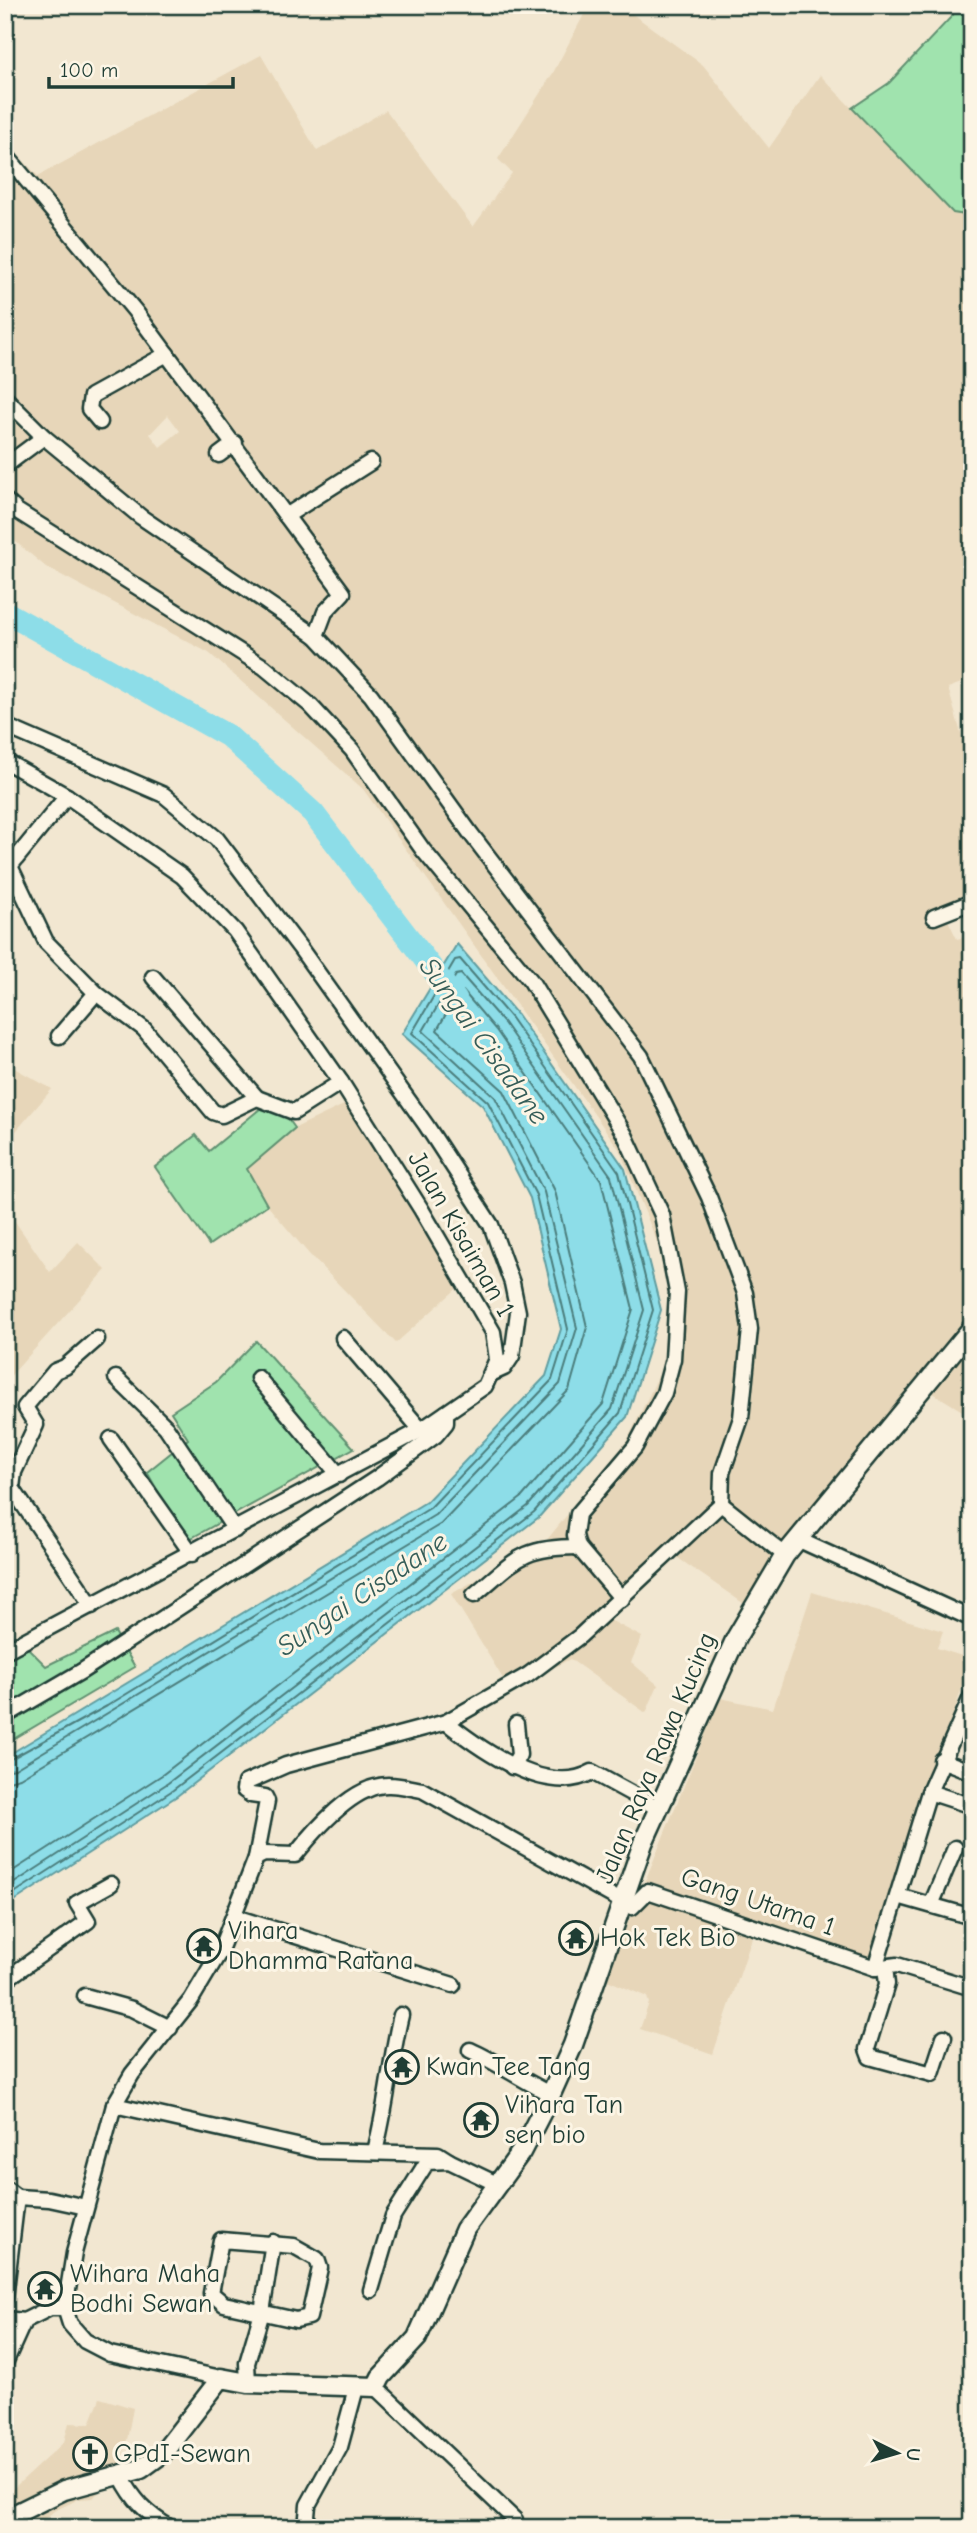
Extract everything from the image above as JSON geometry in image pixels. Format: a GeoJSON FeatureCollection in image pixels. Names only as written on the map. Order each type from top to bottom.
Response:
{"type":"FeatureCollection","features":[{"type":"Feature","properties":{"kind":"street"},"geometry":{"type":"LineString","coordinates":[[5,154],[167,354],[343,593],[325,612],[316,636]]}},
{"type":"Feature","properties":{"kind":"street"},"geometry":{"type":"LineString","coordinates":[[100,422],[89,409],[90,396],[167,354]]}},
{"type":"Feature","properties":{"kind":"street"},"geometry":{"type":"LineString","coordinates":[[5,398],[44,437],[141,517],[316,636],[370,695],[471,834],[611,1012],[641,1056],[709,1197],[745,1293],[750,1329],[741,1418],[722,1474],[721,1504],[622,1599],[580,1636],[528,1675],[446,1722],[286,1765],[245,1783],[244,1790],[251,1796],[265,1797],[267,1801],[256,1858],[219,1954],[170,2028],[132,2074],[114,2105],[86,2207],[65,2308],[70,2324],[85,2342],[110,2354],[248,2382],[376,2387],[516,2525]]}},
{"type":"Feature","properties":{"kind":"street"},"geometry":{"type":"LineString","coordinates":[[5,466],[44,437]]}},
{"type":"Feature","properties":{"kind":"street"},"geometry":{"type":"LineString","coordinates":[[219,455],[235,443]]}},
{"type":"Feature","properties":{"kind":"street"},"geometry":{"type":"LineString","coordinates":[[286,516],[370,461]]}},
{"type":"Feature","properties":{"kind":"street"},"geometry":{"type":"LineString","coordinates":[[5,500],[17,511],[264,667],[310,705],[352,750],[423,850],[531,981],[625,1135],[662,1215],[677,1292],[673,1359],[664,1393],[635,1447],[578,1514],[575,1535],[578,1547],[622,1599]]}},
{"type":"Feature","properties":{"kind":"street"},"geometry":{"type":"LineString","coordinates":[[5,726],[164,796],[217,839],[300,948],[426,1125],[491,1225],[512,1283],[518,1312],[512,1356],[504,1368],[493,1373],[485,1386],[421,1430],[5,1651]]}},
{"type":"Feature","properties":{"kind":"street","name":"Jalan Kisaiman 1"},"geometry":{"type":"LineString","coordinates":[[5,761],[67,796],[191,885],[234,931],[341,1082],[493,1332],[497,1359],[493,1373]]}},
{"type":"Feature","properties":{"kind":"street"},"geometry":{"type":"LineString","coordinates":[[67,796],[7,866],[46,942],[96,993],[144,1029],[214,1112],[222,1115],[257,1098]]}},
{"type":"Feature","properties":{"kind":"street"},"geometry":{"type":"LineString","coordinates":[[934,917],[972,902]]}},
{"type":"Feature","properties":{"kind":"street"},"geometry":{"type":"LineString","coordinates":[[153,977],[257,1098],[294,1112],[341,1082]]}},
{"type":"Feature","properties":{"kind":"street"},"geometry":{"type":"LineString","coordinates":[[59,1036],[96,993]]}},
{"type":"Feature","properties":{"kind":"street","name":"Jalan Raya Rawa Kucing"},"geometry":{"type":"LineString","coordinates":[[376,2387],[417,2338],[465,2229],[521,2152],[551,2094],[577,2033],[622,1900],[658,1808],[736,1638],[797,1539],[972,1328]]}},
{"type":"Feature","properties":{"kind":"street"},"geometry":{"type":"LineString","coordinates":[[343,1338],[421,1430]]}},
{"type":"Feature","properties":{"kind":"street"},"geometry":{"type":"LineString","coordinates":[[92,1606],[12,1488],[14,1472],[36,1425],[25,1407],[55,1371],[65,1367],[97,1339]]}},
{"type":"Feature","properties":{"kind":"street"},"geometry":{"type":"LineString","coordinates":[[116,1378],[166,1427],[235,1530]]}},
{"type":"Feature","properties":{"kind":"street"},"geometry":{"type":"LineString","coordinates":[[258,1378],[339,1475]]}},
{"type":"Feature","properties":{"kind":"street"},"geometry":{"type":"LineString","coordinates":[[5,1716],[82,1671],[377,1478],[436,1435],[446,1423],[446,1413]]}},
{"type":"Feature","properties":{"kind":"street"},"geometry":{"type":"LineString","coordinates":[[111,1439],[192,1554]]}},
{"type":"Feature","properties":{"kind":"street"},"geometry":{"type":"LineString","coordinates":[[721,1504],[785,1555]]}},
{"type":"Feature","properties":{"kind":"street"},"geometry":{"type":"LineString","coordinates":[[797,1539],[972,1619]]}},
{"type":"Feature","properties":{"kind":"street"},"geometry":{"type":"LineString","coordinates":[[474,1595],[525,1553],[551,1547],[578,1547]]}},
{"type":"Feature","properties":{"kind":"street"},"geometry":{"type":"LineString","coordinates":[[944,2037],[932,2074],[870,2057],[867,2049],[887,1984],[880,1967],[898,1896],[929,1792],[972,1695]]}},
{"type":"Feature","properties":{"kind":"street"},"geometry":{"type":"LineString","coordinates":[[446,1722],[512,1767],[551,1778],[579,1780],[592,1772],[658,1808]]}},
{"type":"Feature","properties":{"kind":"street"},"geometry":{"type":"LineString","coordinates":[[512,1767],[519,1755],[516,1724]]}},
{"type":"Feature","properties":{"kind":"street"},"geometry":{"type":"LineString","coordinates":[[941,1760],[972,1772]]}},
{"type":"Feature","properties":{"kind":"street"},"geometry":{"type":"LineString","coordinates":[[256,1858],[264,1854],[295,1855],[319,1825],[358,1794],[388,1784],[422,1790],[622,1900]]}},
{"type":"Feature","properties":{"kind":"street"},"geometry":{"type":"LineString","coordinates":[[929,1792],[972,1806]]}},
{"type":"Feature","properties":{"kind":"street"},"geometry":{"type":"LineString","coordinates":[[931,1905],[955,1849]]}},
{"type":"Feature","properties":{"kind":"street"},"geometry":{"type":"LineString","coordinates":[[5,1980],[88,1921],[77,1903],[111,1884]]}},
{"type":"Feature","properties":{"kind":"street","name":"Gang Utama 1"},"geometry":{"type":"LineString","coordinates":[[622,1900],[632,1907],[648,1891],[880,1967]]}},
{"type":"Feature","properties":{"kind":"street"},"geometry":{"type":"LineString","coordinates":[[898,1896],[972,1917]]}},
{"type":"Feature","properties":{"kind":"street"},"geometry":{"type":"LineString","coordinates":[[235,1917],[453,1985]]}},
{"type":"Feature","properties":{"kind":"street"},"geometry":{"type":"LineString","coordinates":[[880,1967],[897,1965],[972,1989]]}},
{"type":"Feature","properties":{"kind":"street"},"geometry":{"type":"LineString","coordinates":[[85,1996],[132,2009],[170,2028]]}},
{"type":"Feature","properties":{"kind":"street"},"geometry":{"type":"LineString","coordinates":[[374,2151],[387,2106],[391,2059],[401,2015]]}},
{"type":"Feature","properties":{"kind":"street"},"geometry":{"type":"LineString","coordinates":[[470,2050],[497,2063],[523,2082],[551,2094]]}},
{"type":"Feature","properties":{"kind":"street"},"geometry":{"type":"LineString","coordinates":[[114,2105],[319,2151],[438,2154],[497,2184]]}},
{"type":"Feature","properties":{"kind":"street"},"geometry":{"type":"LineString","coordinates":[[371,2290],[393,2216],[421,2168],[434,2160],[449,2161]]}},
{"type":"Feature","properties":{"kind":"street"},"geometry":{"type":"LineString","coordinates":[[5,2188],[18,2197],[33,2197],[86,2207]]}},
{"type":"Feature","properties":{"kind":"street"},"geometry":{"type":"LineString","coordinates":[[5,2298],[18,2197]]}},
{"type":"Feature","properties":{"kind":"street"},"geometry":{"type":"LineString","coordinates":[[221,2240],[272,2242],[294,2246],[317,2259],[320,2268],[309,2317],[296,2320],[262,2312],[224,2304],[211,2293],[221,2240]]}},
{"type":"Feature","properties":{"kind":"street"},"geometry":{"type":"LineString","coordinates":[[248,2382],[247,2363],[262,2312],[272,2242]]}},
{"type":"Feature","properties":{"kind":"street"},"geometry":{"type":"LineString","coordinates":[[5,2319],[24,2321],[50,2308],[65,2308]]}},
{"type":"Feature","properties":{"kind":"street"},"geometry":{"type":"LineString","coordinates":[[5,2363],[24,2321]]}},
{"type":"Feature","properties":{"kind":"street"},"geometry":{"type":"LineString","coordinates":[[5,2519],[64,2490],[141,2469],[163,2453],[221,2378]]}},
{"type":"Feature","properties":{"kind":"street"},"geometry":{"type":"LineString","coordinates":[[306,2528],[308,2505],[340,2447],[356,2388]]}},
{"type":"Feature","properties":{"kind":"street"},"geometry":{"type":"LineString","coordinates":[[121,2476],[132,2497],[149,2516],[171,2528]]}},
{"type":"Feature","properties":{"kind":"shaded area"},"geometry":{"type":"Polygon","coordinates":[[[589,5],[620,5],[703,65],[769,148],[820,75],[952,213],[972,216],[972,679],[948,688],[972,772],[972,905],[946,916],[957,939],[972,935],[972,1417],[925,1388],[753,1610],[675,1556],[608,1619],[642,1637],[631,1662],[658,1685],[646,1713],[570,1659],[510,1690],[451,1594],[546,1541],[627,1441],[670,1352],[670,1273],[619,1149],[363,789],[209,653],[46,567],[5,533],[5,142],[38,176],[261,55],[317,151],[386,110],[473,227],[512,173],[498,159],[553,73],[589,5]],[[168,415],[150,434],[160,447],[180,431],[168,415]]]}},
{"type":"Feature","properties":{"kind":"shaded area"},"geometry":{"type":"Polygon","coordinates":[[[5,1063],[52,1089],[5,1144],[5,1063]]]}},
{"type":"Feature","properties":{"kind":"shaded area"},"geometry":{"type":"Polygon","coordinates":[[[348,1103],[462,1284],[396,1343],[309,1254],[267,1205],[246,1169],[295,1128],[348,1103]]]}},
{"type":"Feature","properties":{"kind":"shaded area"},"geometry":{"type":"Polygon","coordinates":[[[5,1207],[50,1272],[78,1242],[106,1270],[5,1382],[5,1207]]]}},
{"type":"Feature","properties":{"kind":"shaded area"},"geometry":{"type":"Polygon","coordinates":[[[812,1592],[943,1631],[937,1648],[971,1659],[874,1964],[755,1929],[713,2054],[640,2029],[649,2003],[647,1997],[605,1979],[720,1698],[773,1709],[812,1592]]]}},
{"type":"Feature","properties":{"kind":"shaded area"},"geometry":{"type":"Polygon","coordinates":[[[100,2398],[133,2408],[117,2473],[93,2498],[79,2499],[54,2511],[34,2528],[5,2528],[5,2496],[64,2442],[69,2423],[90,2424],[100,2398]]]}},
{"type":"Feature","properties":{"kind":"green space"},"geometry":{"type":"Polygon","coordinates":[[[946,5],[972,5],[972,216],[953,213],[852,108],[889,83],[953,15],[946,5]]]}},
{"type":"Feature","properties":{"kind":"green space"},"geometry":{"type":"Polygon","coordinates":[[[273,1098],[295,1128],[247,1169],[267,1205],[209,1245],[155,1167],[196,1135],[209,1151],[273,1098]]]}},
{"type":"Feature","properties":{"kind":"green space"},"geometry":{"type":"Polygon","coordinates":[[[256,1341],[354,1448],[186,1541],[147,1472],[188,1439],[171,1412],[216,1382],[256,1341]]]}},
{"type":"Feature","properties":{"kind":"green space"},"geometry":{"type":"Polygon","coordinates":[[[115,1632],[135,1667],[5,1744],[5,1649],[20,1640],[46,1666],[115,1632]]]}},
{"type":"Feature","properties":{"kind":"water"},"geometry":{"type":"Polygon","coordinates":[[[457,944],[516,1013],[625,1169],[661,1310],[627,1417],[539,1517],[177,1796],[5,1907],[5,1757],[426,1502],[546,1376],[561,1329],[530,1198],[483,1106],[402,1034],[457,944]]]}},
{"type":"Feature","properties":{"kind":"waterway","name":"Sungai Cisadane"},"geometry":{"type":"LineString","coordinates":[[5,612],[228,736],[313,813],[456,1000]]}},
{"type":"Feature","properties":{"kind":"place","name":"Hok Tek Bio"},"geometry":{"type":"Point","coordinates":[576,1938]}},
{"type":"Feature","properties":{"kind":"place","name":"Vihara Dhamma Ratana"},"geometry":{"type":"Point","coordinates":[204,1946]}},
{"type":"Feature","properties":{"kind":"place","name":"Kwan Tee Tang"},"geometry":{"type":"Point","coordinates":[402,2067]}},
{"type":"Feature","properties":{"kind":"place","name":"Vihara Tan sen bio"},"geometry":{"type":"Point","coordinates":[481,2120]}},
{"type":"Feature","properties":{"kind":"place","name":"Wihara Maha Bodhi Sewan"},"geometry":{"type":"Point","coordinates":[45,2289]}},
{"type":"Feature","properties":{"kind":"place","name":"GPdI-Sewan"},"geometry":{"type":"Point","coordinates":[90,2454]}}]}
